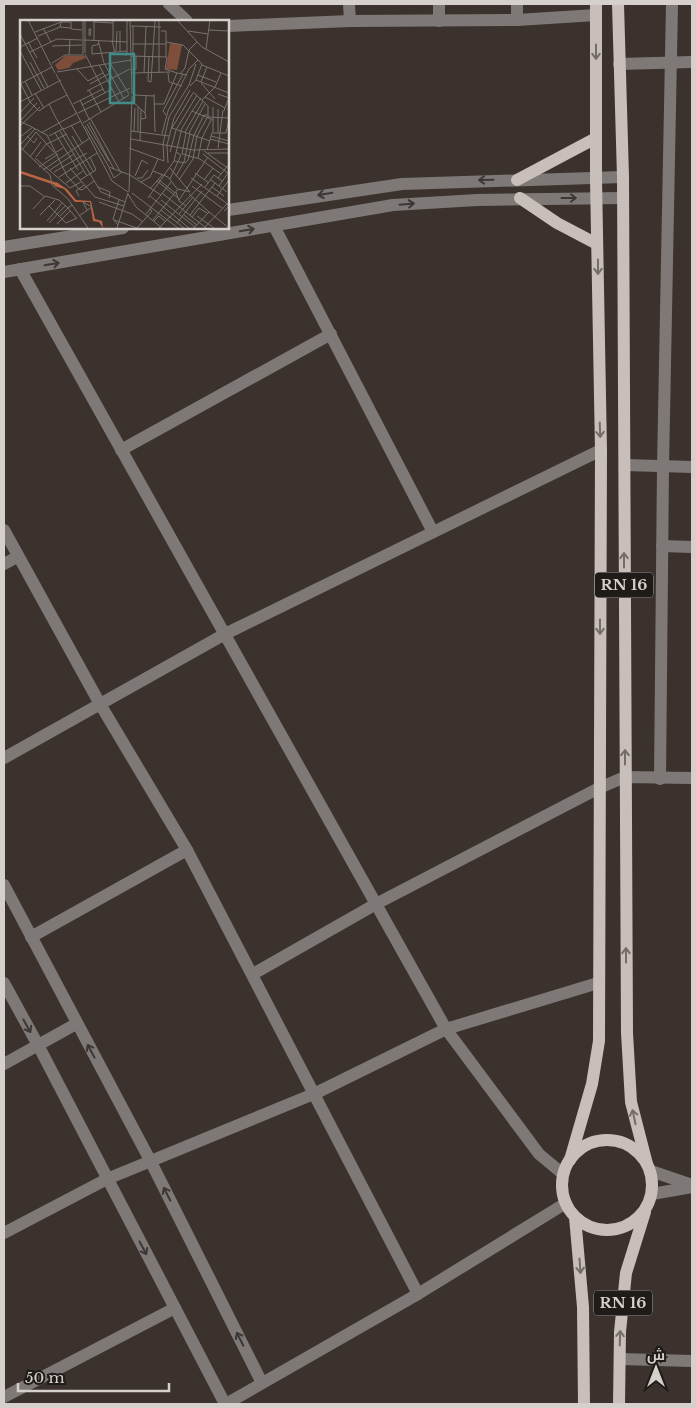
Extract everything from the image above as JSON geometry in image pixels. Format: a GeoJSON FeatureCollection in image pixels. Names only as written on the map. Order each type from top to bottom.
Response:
{"type":"FeatureCollection","features":[{"type":"Feature","properties":{"kind":"main road","name":"RN 16"},"geometry":{"type":"LineString","coordinates":[[618,4],[623,178],[627,1033],[631,1102],[649,1167]]}},
{"type":"Feature","properties":{"kind":"main road","name":"RN 16"},"geometry":{"type":"LineString","coordinates":[[570,1160],[592,1084],[599,1041],[598,788],[601,450],[596,199],[596,9]]}},
{"type":"Feature","properties":{"kind":"main road"},"geometry":{"type":"LineString","coordinates":[[518,180],[596,138]]}},
{"type":"Feature","properties":{"kind":"main road"},"geometry":{"type":"LineString","coordinates":[[520,198],[557,223],[598,244]]}},
{"type":"Feature","properties":{"kind":"main road"},"geometry":{"type":"LineString","coordinates":[[610,1140],[625,1143],[638,1152],[649,1167],[650,1200],[635,1221],[620,1228],[604,1230],[589,1226],[575,1217],[566,1203],[562,1189],[563,1174],[570,1160],[581,1149],[594,1142],[610,1140]]}},
{"type":"Feature","properties":{"kind":"main road","name":"RN 16"},"geometry":{"type":"LineString","coordinates":[[619,1404],[626,1273],[650,1200]]}},
{"type":"Feature","properties":{"kind":"main road","name":"RN 16"},"geometry":{"type":"LineString","coordinates":[[575,1217],[583,1306],[584,1404]]}},
{"type":"Feature","properties":{"kind":"street"},"geometry":{"type":"LineString","coordinates":[[169,4],[186,20]]}},
{"type":"Feature","properties":{"kind":"street"},"geometry":{"type":"LineString","coordinates":[[349,4],[350,21]]}},
{"type":"Feature","properties":{"kind":"street"},"geometry":{"type":"LineString","coordinates":[[439,4],[439,21]]}},
{"type":"Feature","properties":{"kind":"street"},"geometry":{"type":"LineString","coordinates":[[517,4],[517,20]]}},
{"type":"Feature","properties":{"kind":"street"},"geometry":{"type":"LineString","coordinates":[[660,778],[663,467],[672,4]]}},
{"type":"Feature","properties":{"kind":"street"},"geometry":{"type":"LineString","coordinates":[[229,26],[350,21],[517,20],[596,9]]}},
{"type":"Feature","properties":{"kind":"street"},"geometry":{"type":"LineString","coordinates":[[619,64],[692,62]]}},
{"type":"Feature","properties":{"kind":"street"},"geometry":{"type":"LineString","coordinates":[[229,210],[402,184],[623,178]]}},
{"type":"Feature","properties":{"kind":"street"},"geometry":{"type":"LineString","coordinates":[[4,272],[393,205],[520,198],[622,198]]}},
{"type":"Feature","properties":{"kind":"street"},"geometry":{"type":"LineString","coordinates":[[274,226],[433,532]]}},
{"type":"Feature","properties":{"kind":"street"},"geometry":{"type":"LineString","coordinates":[[4,247],[117,229]]}},
{"type":"Feature","properties":{"kind":"street"},"geometry":{"type":"LineString","coordinates":[[20,269],[446,1029],[539,1154],[563,1174]]}},
{"type":"Feature","properties":{"kind":"street"},"geometry":{"type":"LineString","coordinates":[[121,450],[331,334]]}},
{"type":"Feature","properties":{"kind":"street"},"geometry":{"type":"LineString","coordinates":[[4,758],[225,634],[601,450]]}},
{"type":"Feature","properties":{"kind":"street"},"geometry":{"type":"LineString","coordinates":[[625,465],[692,467]]}},
{"type":"Feature","properties":{"kind":"street"},"geometry":{"type":"LineString","coordinates":[[4,530],[17,557],[100,704],[188,850],[316,1093],[418,1294]]}},
{"type":"Feature","properties":{"kind":"street"},"geometry":{"type":"LineString","coordinates":[[662,546],[692,547]]}},
{"type":"Feature","properties":{"kind":"street"},"geometry":{"type":"LineString","coordinates":[[4,564],[17,557]]}},
{"type":"Feature","properties":{"kind":"street"},"geometry":{"type":"LineString","coordinates":[[253,974],[376,904],[598,788],[625,777],[692,778]]}},
{"type":"Feature","properties":{"kind":"street"},"geometry":{"type":"LineString","coordinates":[[31,937],[188,850]]}},
{"type":"Feature","properties":{"kind":"street"},"geometry":{"type":"LineString","coordinates":[[4,885],[76,1024],[151,1162],[262,1383]]}},
{"type":"Feature","properties":{"kind":"street"},"geometry":{"type":"LineString","coordinates":[[4,983],[225,1404],[418,1294],[566,1203]]}},
{"type":"Feature","properties":{"kind":"street"},"geometry":{"type":"LineString","coordinates":[[4,1234],[107,1179],[316,1093],[446,1029],[598,983]]}},
{"type":"Feature","properties":{"kind":"street"},"geometry":{"type":"LineString","coordinates":[[4,1064],[76,1024]]}},
{"type":"Feature","properties":{"kind":"street"},"geometry":{"type":"LineString","coordinates":[[649,1167],[692,1186]]}},
{"type":"Feature","properties":{"kind":"street"},"geometry":{"type":"LineString","coordinates":[[650,1200],[692,1186]]}},
{"type":"Feature","properties":{"kind":"street"},"geometry":{"type":"LineString","coordinates":[[4,1398],[175,1308]]}},
{"type":"Feature","properties":{"kind":"street"},"geometry":{"type":"LineString","coordinates":[[620,1360],[692,1361]]}}]}
